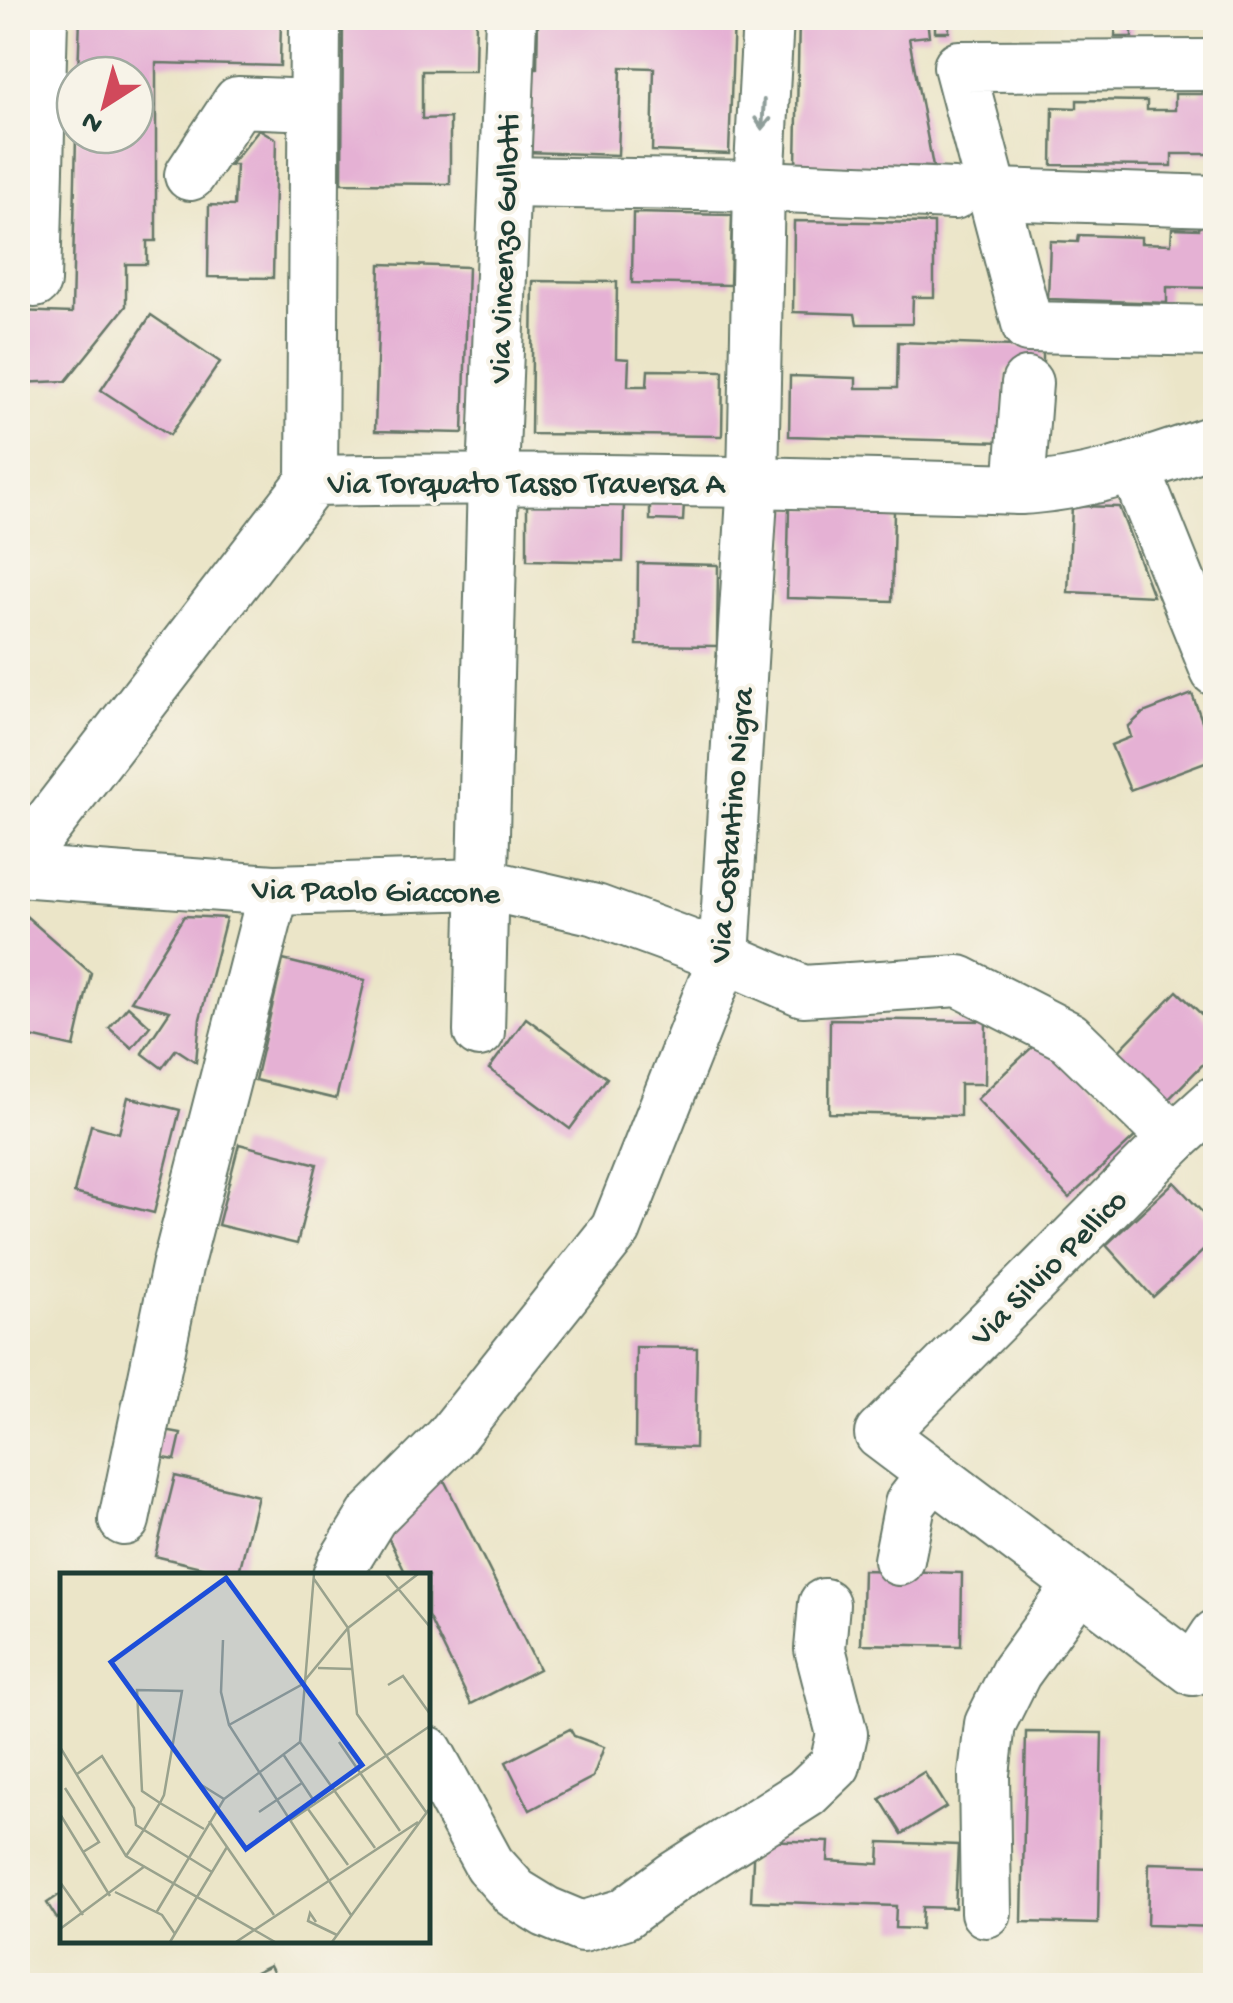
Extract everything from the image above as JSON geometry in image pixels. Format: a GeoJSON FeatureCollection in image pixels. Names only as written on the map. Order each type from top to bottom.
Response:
{"type":"FeatureCollection","features":[{"type":"Feature","properties":{"kind":"street"},"geometry":{"type":"LineString","coordinates":[[35,282],[42,18]]}},
{"type":"Feature","properties":{"kind":"street"},"geometry":{"type":"LineString","coordinates":[[312,481],[315,18]]}},
{"type":"Feature","properties":{"kind":"street","name":"Via Vincenzo Gullotti"},"geometry":{"type":"LineString","coordinates":[[479,1032],[493,478],[512,18]]}},
{"type":"Feature","properties":{"kind":"street","name":"Via Costantino Nigra"},"geometry":{"type":"LineString","coordinates":[[340,1573],[372,1516],[449,1439],[616,1229],[724,958],[754,481],[759,186],[768,18]]}},
{"type":"Feature","properties":{"kind":"street"},"geometry":{"type":"LineString","coordinates":[[1216,64],[959,66],[974,194],[1028,327],[1216,331]]}},
{"type":"Feature","properties":{"kind":"street"},"geometry":{"type":"LineString","coordinates":[[190,175],[238,102],[314,105]]}},
{"type":"Feature","properties":{"kind":"street"},"geometry":{"type":"LineString","coordinates":[[505,182],[1216,201]]}},
{"type":"Feature","properties":{"kind":"street"},"geometry":{"type":"LineString","coordinates":[[1019,489],[1027,383]]}},
{"type":"Feature","properties":{"kind":"street","name":"Via Torquato Tasso Traversa A"},"geometry":{"type":"LineString","coordinates":[[18,867],[312,481],[493,478],[1051,488],[1134,467],[1216,440]]}},
{"type":"Feature","properties":{"kind":"street"},"geometry":{"type":"LineString","coordinates":[[1134,467],[1216,671]]}},
{"type":"Feature","properties":{"kind":"street","name":"Via Paolo Giaccone"},"geometry":{"type":"LineString","coordinates":[[18,867],[274,890],[484,884],[596,910],[803,991],[959,981],[1069,1037],[1174,1139]]}},
{"type":"Feature","properties":{"kind":"street"},"geometry":{"type":"LineString","coordinates":[[124,1520],[177,1267],[274,890]]}},
{"type":"Feature","properties":{"kind":"street","name":"Via Silvio Pellico"},"geometry":{"type":"LineString","coordinates":[[933,1474],[880,1434],[1216,1100]]}},
{"type":"Feature","properties":{"kind":"street"},"geometry":{"type":"LineString","coordinates":[[898,1560],[910,1504],[933,1474],[1080,1584],[1208,1669]]}},
{"type":"Feature","properties":{"kind":"street"},"geometry":{"type":"LineString","coordinates":[[986,1912],[984,1774],[990,1724],[1016,1672],[1080,1584]]}},
{"type":"Feature","properties":{"kind":"street"},"geometry":{"type":"LineString","coordinates":[[430,1756],[489,1864],[515,1893],[582,1927],[624,1914],[674,1877],[806,1793],[835,1765],[842,1734],[820,1649],[824,1604]]}},
{"type":"Feature","properties":{"kind":"building"},"geometry":{"type":"Polygon","coordinates":[[[80,18],[281,18],[280,66],[156,63],[156,241],[147,241],[147,264],[126,264],[126,306],[66,381],[18,383],[18,311],[72,313],[76,155],[155,155],[155,55],[79,55],[80,18]]]}},
{"type":"Feature","properties":{"kind":"building"},"geometry":{"type":"Polygon","coordinates":[[[343,18],[476,18],[475,71],[422,71],[422,119],[450,118],[450,184],[342,183],[343,18]]]}},
{"type":"Feature","properties":{"kind":"building"},"geometry":{"type":"Polygon","coordinates":[[[538,18],[734,18],[729,154],[652,151],[654,68],[621,67],[618,155],[526,152],[529,68],[537,68],[538,18]]]}},
{"type":"Feature","properties":{"kind":"building"},"geometry":{"type":"Polygon","coordinates":[[[799,18],[927,18],[929,36],[909,38],[933,167],[796,164],[799,18]]]}},
{"type":"Feature","properties":{"kind":"building"},"geometry":{"type":"Polygon","coordinates":[[[935,18],[949,18],[949,32],[935,32],[935,18]]]}},
{"type":"Feature","properties":{"kind":"building"},"geometry":{"type":"Polygon","coordinates":[[[1116,18],[1132,18],[1132,37],[1115,37],[1116,18]]]}},
{"type":"Feature","properties":{"kind":"building"},"geometry":{"type":"Polygon","coordinates":[[[1201,89],[1216,90],[1216,154],[1172,154],[1172,166],[1052,165],[1053,107],[1077,108],[1077,100],[1147,101],[1147,110],[1175,110],[1175,94],[1202,94],[1201,89]]]}},
{"type":"Feature","properties":{"kind":"building"},"geometry":{"type":"Polygon","coordinates":[[[259,129],[276,139],[273,278],[208,277],[209,205],[234,206],[236,165],[230,165],[259,129]]]}},
{"type":"Feature","properties":{"kind":"building"},"geometry":{"type":"Polygon","coordinates":[[[633,213],[732,215],[730,285],[632,283],[633,213]]]}},
{"type":"Feature","properties":{"kind":"building"},"geometry":{"type":"Polygon","coordinates":[[[794,221],[934,223],[934,297],[913,297],[912,324],[857,324],[855,314],[793,312],[794,221]]]}},
{"type":"Feature","properties":{"kind":"building"},"geometry":{"type":"Polygon","coordinates":[[[1199,224],[1216,224],[1216,288],[1167,287],[1167,303],[1048,299],[1050,241],[1078,242],[1079,235],[1141,237],[1141,243],[1171,244],[1172,228],[1199,229],[1199,224]]]}},
{"type":"Feature","properties":{"kind":"building"},"geometry":{"type":"Polygon","coordinates":[[[380,264],[468,267],[463,433],[375,431],[380,264]]]}},
{"type":"Feature","properties":{"kind":"building"},"geometry":{"type":"Polygon","coordinates":[[[533,281],[617,282],[616,358],[629,359],[628,386],[647,386],[648,370],[723,371],[722,436],[531,434],[533,281]]]}},
{"type":"Feature","properties":{"kind":"building"},"geometry":{"type":"Polygon","coordinates":[[[151,315],[220,362],[170,435],[101,390],[151,315]]]}},
{"type":"Feature","properties":{"kind":"building"},"geometry":{"type":"Polygon","coordinates":[[[898,342],[1043,347],[1043,369],[1006,369],[1004,442],[789,436],[790,376],[856,378],[856,388],[897,388],[898,342]]]}},
{"type":"Feature","properties":{"kind":"building"},"geometry":{"type":"Polygon","coordinates":[[[18,423],[28,431],[18,445],[18,423]]]}},
{"type":"Feature","properties":{"kind":"building"},"geometry":{"type":"Polygon","coordinates":[[[527,500],[624,502],[623,562],[527,560],[527,500]]]}},
{"type":"Feature","properties":{"kind":"building"},"geometry":{"type":"Polygon","coordinates":[[[650,501],[684,503],[683,521],[650,520],[650,501]]]}},
{"type":"Feature","properties":{"kind":"building"},"geometry":{"type":"Polygon","coordinates":[[[1072,506],[1119,507],[1153,596],[1068,592],[1072,506]]]}},
{"type":"Feature","properties":{"kind":"building"},"geometry":{"type":"Polygon","coordinates":[[[789,508],[894,511],[892,601],[787,598],[789,508]]]}},
{"type":"Feature","properties":{"kind":"building"},"geometry":{"type":"Polygon","coordinates":[[[638,563],[718,565],[717,646],[637,645],[638,563]]]}},
{"type":"Feature","properties":{"kind":"building"},"geometry":{"type":"Polygon","coordinates":[[[1192,694],[1216,758],[1130,790],[1111,745],[1131,737],[1128,727],[1143,713],[1192,694]]]}},
{"type":"Feature","properties":{"kind":"building"},"geometry":{"type":"Polygon","coordinates":[[[26,916],[91,973],[74,1047],[18,1034],[18,958],[26,916]]]}},
{"type":"Feature","properties":{"kind":"building"},"geometry":{"type":"Polygon","coordinates":[[[184,916],[226,918],[200,1019],[196,1062],[176,1049],[162,1068],[142,1053],[170,1011],[131,1001],[184,916]]]}},
{"type":"Feature","properties":{"kind":"building"},"geometry":{"type":"Polygon","coordinates":[[[283,960],[365,980],[336,1099],[255,1080],[283,960]]]}},
{"type":"Feature","properties":{"kind":"building"},"geometry":{"type":"Polygon","coordinates":[[[1177,991],[1216,1028],[1216,1051],[1165,1103],[1115,1055],[1177,991]]]}},
{"type":"Feature","properties":{"kind":"building"},"geometry":{"type":"Polygon","coordinates":[[[128,1006],[150,1026],[132,1048],[109,1028],[128,1006]]]}},
{"type":"Feature","properties":{"kind":"building"},"geometry":{"type":"Polygon","coordinates":[[[526,1018],[607,1078],[570,1129],[489,1069],[526,1018]]]}},
{"type":"Feature","properties":{"kind":"building"},"geometry":{"type":"Polygon","coordinates":[[[830,1019],[986,1021],[985,1084],[960,1084],[960,1116],[829,1113],[830,1019]]]}},
{"type":"Feature","properties":{"kind":"building"},"geometry":{"type":"Polygon","coordinates":[[[1045,1035],[1138,1134],[1069,1198],[977,1099],[1045,1035]]]}},
{"type":"Feature","properties":{"kind":"building"},"geometry":{"type":"Polygon","coordinates":[[[128,1097],[180,1110],[154,1213],[74,1193],[91,1125],[119,1133],[128,1097]]]}},
{"type":"Feature","properties":{"kind":"building"},"geometry":{"type":"Polygon","coordinates":[[[239,1144],[317,1164],[297,1244],[218,1225],[239,1144]]]}},
{"type":"Feature","properties":{"kind":"building"},"geometry":{"type":"Polygon","coordinates":[[[1174,1182],[1216,1227],[1216,1239],[1153,1297],[1106,1245],[1174,1182]]]}},
{"type":"Feature","properties":{"kind":"building"},"geometry":{"type":"Polygon","coordinates":[[[636,1347],[697,1348],[695,1448],[635,1446],[636,1347]]]}},
{"type":"Feature","properties":{"kind":"building"},"geometry":{"type":"Polygon","coordinates":[[[154,1429],[181,1434],[175,1460],[148,1455],[154,1429]]]}},
{"type":"Feature","properties":{"kind":"building"},"geometry":{"type":"Polygon","coordinates":[[[438,1468],[539,1669],[471,1704],[430,1620],[430,1573],[406,1573],[379,1519],[438,1468]]]}},
{"type":"Feature","properties":{"kind":"building"},"geometry":{"type":"Polygon","coordinates":[[[175,1476],[258,1496],[239,1573],[155,1556],[175,1476]]]}},
{"type":"Feature","properties":{"kind":"building"},"geometry":{"type":"Polygon","coordinates":[[[863,1570],[962,1573],[961,1646],[861,1644],[863,1570]]]}},
{"type":"Feature","properties":{"kind":"building"},"geometry":{"type":"Polygon","coordinates":[[[570,1729],[574,1736],[604,1747],[593,1777],[530,1810],[506,1762],[570,1729]]]}},
{"type":"Feature","properties":{"kind":"building"},"geometry":{"type":"Polygon","coordinates":[[[1026,1732],[1102,1733],[1098,1924],[1022,1922],[1026,1732]]]}},
{"type":"Feature","properties":{"kind":"building"},"geometry":{"type":"Polygon","coordinates":[[[924,1772],[946,1807],[902,1834],[880,1799],[924,1772]]]}},
{"type":"Feature","properties":{"kind":"building"},"geometry":{"type":"Polygon","coordinates":[[[754,1840],[829,1842],[828,1861],[879,1864],[880,1842],[958,1845],[955,1908],[922,1907],[921,1929],[895,1928],[896,1906],[751,1901],[754,1840]]]}},
{"type":"Feature","properties":{"kind":"building"},"geometry":{"type":"Polygon","coordinates":[[[1149,1863],[1216,1865],[1216,1927],[1147,1925],[1149,1863]]]}},
{"type":"Feature","properties":{"kind":"building"},"geometry":{"type":"Polygon","coordinates":[[[60,1894],[57,1919],[47,1903],[60,1894]]]}},
{"type":"Feature","properties":{"kind":"building"},"geometry":{"type":"Polygon","coordinates":[[[270,1965],[279,1983],[254,1986],[249,1975],[270,1965]]]}}]}
